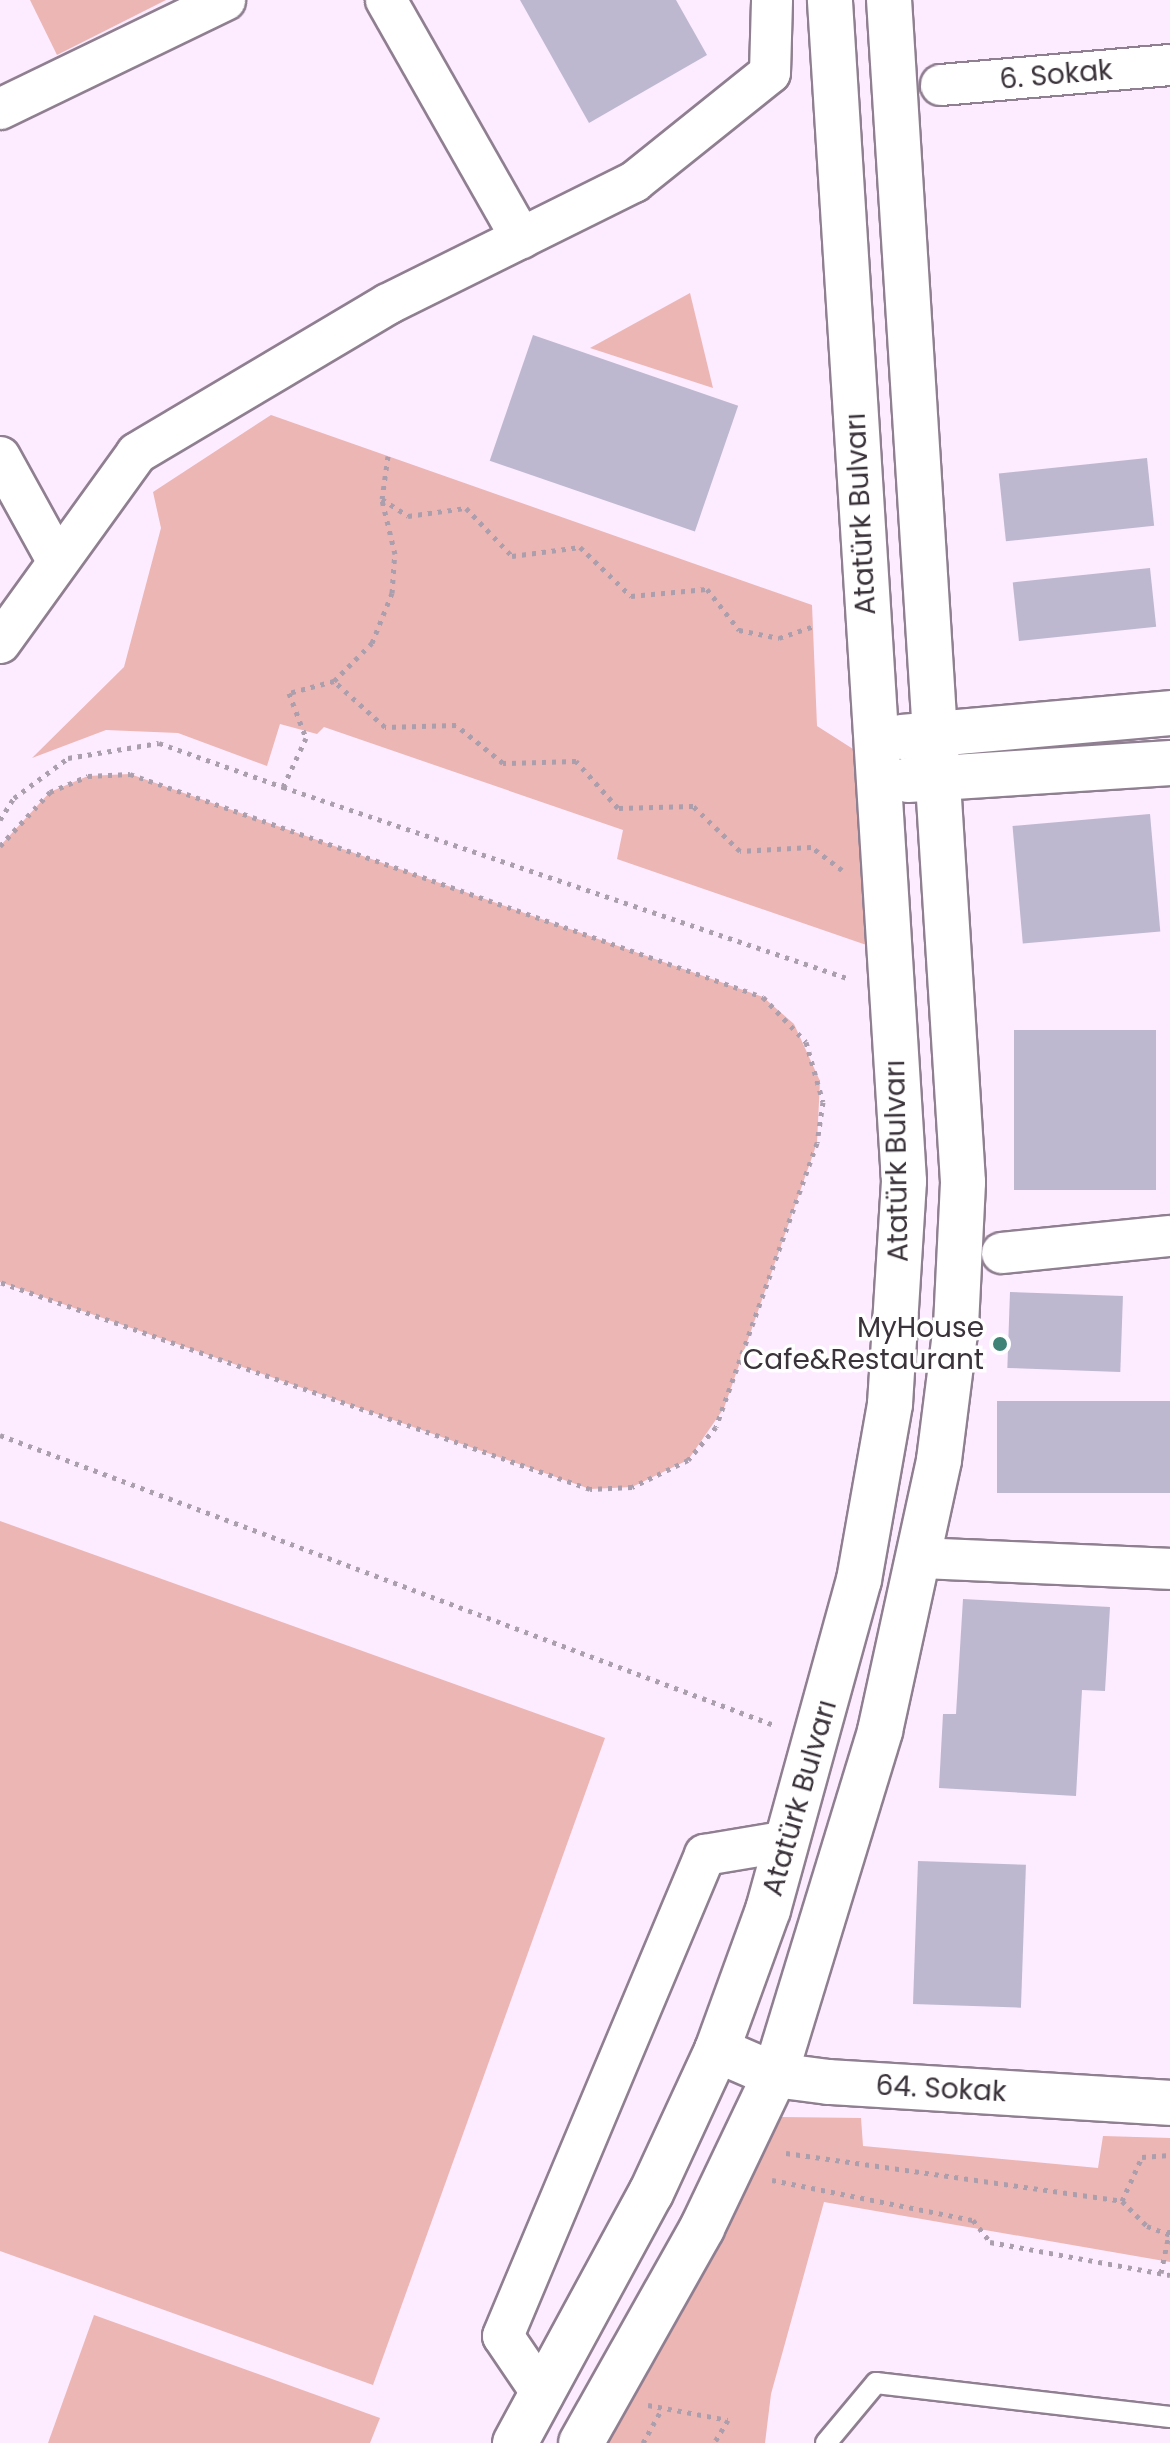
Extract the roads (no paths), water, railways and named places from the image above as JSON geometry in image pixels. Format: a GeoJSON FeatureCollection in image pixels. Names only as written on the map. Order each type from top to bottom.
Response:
{"type":"FeatureCollection","features":[{"type":"Feature","properties":{"kind":"street"},"geometry":{"type":"LineString","coordinates":[[0,109],[225,0]]}},
{"type":"Feature","properties":{"kind":"street"},"geometry":{"type":"LineString","coordinates":[[386,0],[521,238]]}},
{"type":"Feature","properties":{"kind":"street"},"geometry":{"type":"LineString","coordinates":[[0,643],[137,453],[388,304],[634,182],[770,73],[772,0]]}},
{"type":"Feature","properties":{"kind":"street","name":"Atatürk Bulvarı"},"geometry":{"type":"LineString","coordinates":[[515,2443],[543,2395],[717,2050],[788,1841],[813,1753],[859,1580],[890,1404],[904,1181],[873,739],[830,0]]}},
{"type":"Feature","properties":{"kind":"street","name":"Atatürk Bulvarı"},"geometry":{"type":"LineString","coordinates":[[581,2443],[735,2159],[775,2075],[880,1731],[920,1558],[956,1326],[963,1182],[931,735],[889,0]]}},
{"type":"Feature","properties":{"kind":"street","name":"6. Sokak"},"geometry":{"type":"LineString","coordinates":[[941,85],[1170,65]]}},
{"type":"Feature","properties":{"kind":"street"},"geometry":{"type":"LineString","coordinates":[[0,457],[58,562]]}},
{"type":"Feature","properties":{"kind":"street"},"geometry":{"type":"LineString","coordinates":[[873,739],[1170,713]]}},
{"type":"Feature","properties":{"kind":"street"},"geometry":{"type":"LineString","coordinates":[[878,783],[1170,763]]}},
{"type":"Feature","properties":{"kind":"street"},"geometry":{"type":"LineString","coordinates":[[1002,1253],[1170,1236]]}},
{"type":"Feature","properties":{"kind":"street"},"geometry":{"type":"LineString","coordinates":[[920,1558],[1170,1569]]}},
{"type":"Feature","properties":{"kind":"street"},"geometry":{"type":"LineString","coordinates":[[543,2395],[503,2336],[705,1855],[788,1841]]}},
{"type":"Feature","properties":{"kind":"street","name":"64. Sokak"},"geometry":{"type":"LineString","coordinates":[[717,2050],[775,2075],[1170,2103]]}},
{"type":"Feature","properties":{"kind":"lane"},"geometry":{"type":"LineString","coordinates":[[826,2443],[876,2383],[1170,2417]]}},
{"type":"Feature","properties":{"kind":"place","name":"MyHouse Cafe&Restaurant"},"geometry":{"type":"Point","coordinates":[1000,1344]}}]}
